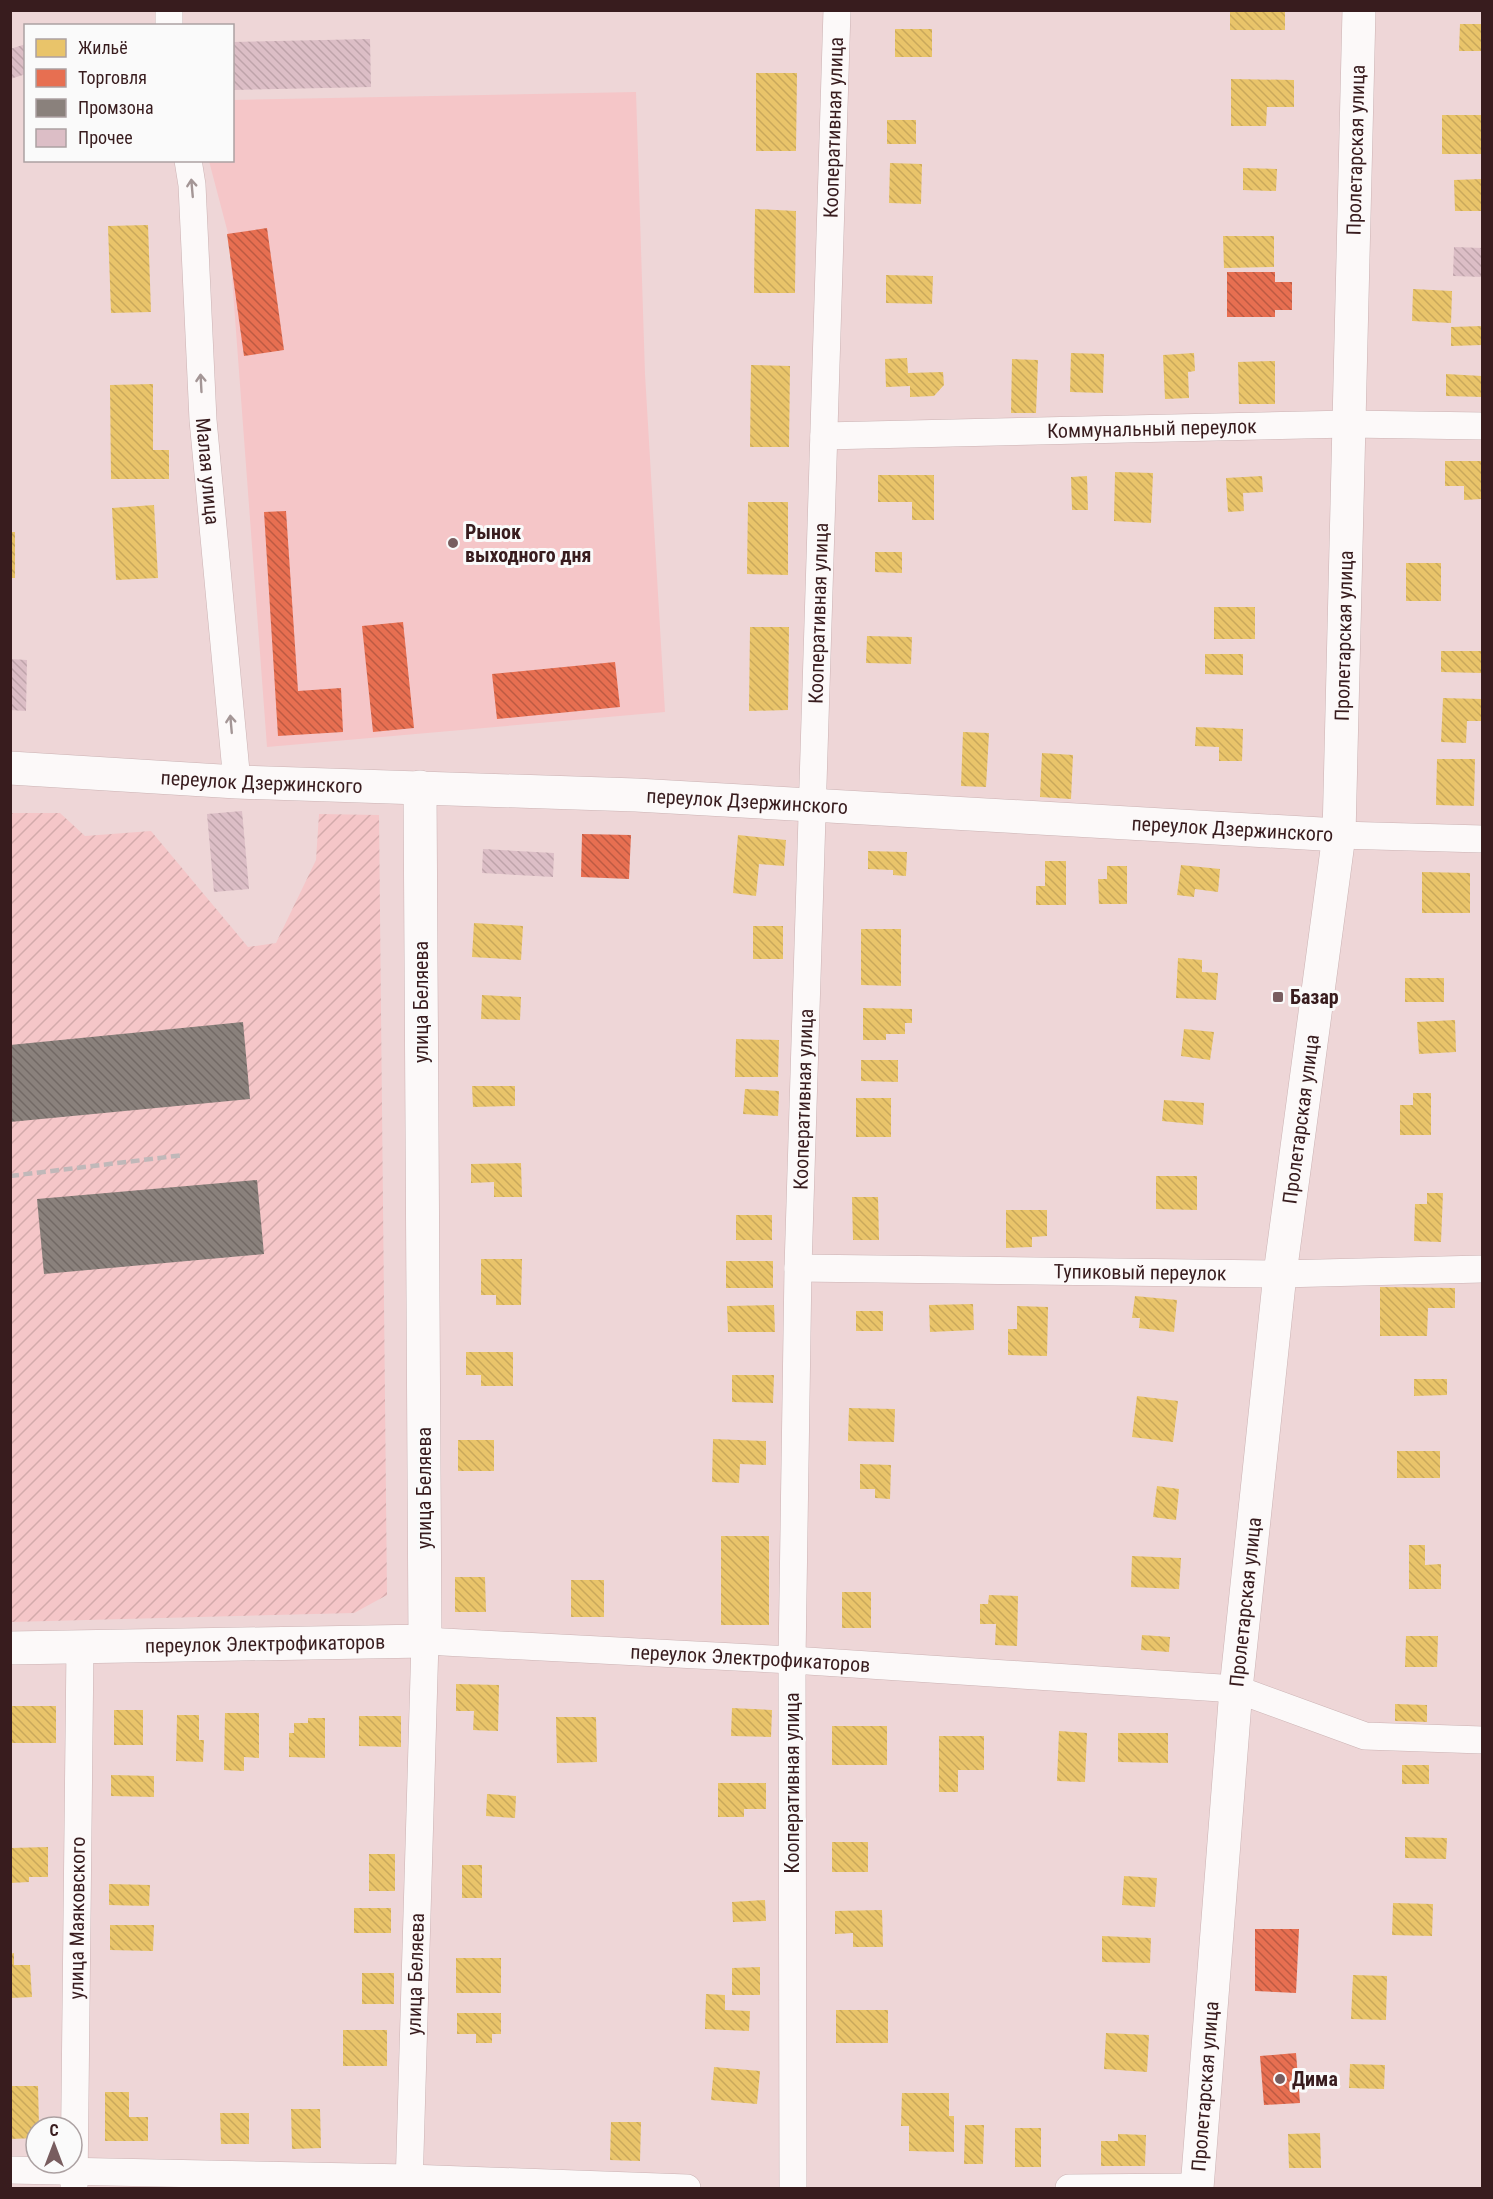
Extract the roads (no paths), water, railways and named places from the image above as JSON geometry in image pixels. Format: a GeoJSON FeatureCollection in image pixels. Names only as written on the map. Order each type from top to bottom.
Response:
{"type":"FeatureCollection","features":[{"type":"Feature","properties":{"kind":"street","name":"Кооперативная улица"},"geometry":{"type":"LineString","coordinates":[[794,2188],[792,1660],[798,1268],[837,10]]}},
{"type":"Feature","properties":{"kind":"street","name":"Пролетарская улица"},"geometry":{"type":"LineString","coordinates":[[1197,2188],[1236,1689],[1280,1274],[1339,835],[1359,10]]}},
{"type":"Feature","properties":{"kind":"street","name":"Малая улица"},"geometry":{"type":"LineString","coordinates":[[188,162],[192,185],[203,420],[237,782]]}},
{"type":"Feature","properties":{"kind":"street","name":"Коммунальный переулок"},"geometry":{"type":"LineString","coordinates":[[824,436],[1349,424],[1482,426]]}},
{"type":"Feature","properties":{"kind":"street","name":"переулок Дзержинского"},"geometry":{"type":"LineString","coordinates":[[10,768],[237,782],[420,787],[811,805],[1339,835],[1482,839]]}},
{"type":"Feature","properties":{"kind":"street","name":"улица Беляева"},"geometry":{"type":"LineString","coordinates":[[409,2183],[425,1641],[420,787]]}},
{"type":"Feature","properties":{"kind":"street","name":"Тупиковый переулок"},"geometry":{"type":"LineString","coordinates":[[798,1268],[1280,1274],[1482,1269]]}},
{"type":"Feature","properties":{"kind":"street","name":"переулок Электрофикаторов"},"geometry":{"type":"LineString","coordinates":[[10,1648],[425,1641],[792,1660],[1236,1689],[1365,1736],[1482,1740]]}},
{"type":"Feature","properties":{"kind":"street","name":"улица Маяковского"},"geometry":{"type":"LineString","coordinates":[[74,2180],[80,1647]]}},
{"type":"Feature","properties":{"kind":"street"},"geometry":{"type":"LineString","coordinates":[[10,2170],[74,2180],[687,2188]]}},
{"type":"Feature","properties":{"kind":"street"},"geometry":{"type":"LineString","coordinates":[[1069,2188],[1197,2188]]}},
{"type":"Feature","properties":{"kind":"railway"},"geometry":{"type":"LineString","coordinates":[[10,1176],[184,1155]]}},
{"type":"Feature","properties":{"kind":"place","name":"Рынок выходного дня"},"geometry":{"type":"Point","coordinates":[453,543]}},
{"type":"Feature","properties":{"kind":"place","name":"Базар"},"geometry":{"type":"Point","coordinates":[1278,997]}},
{"type":"Feature","properties":{"kind":"place","name":"Дима"},"geometry":{"type":"Point","coordinates":[1280,2079]}}]}
